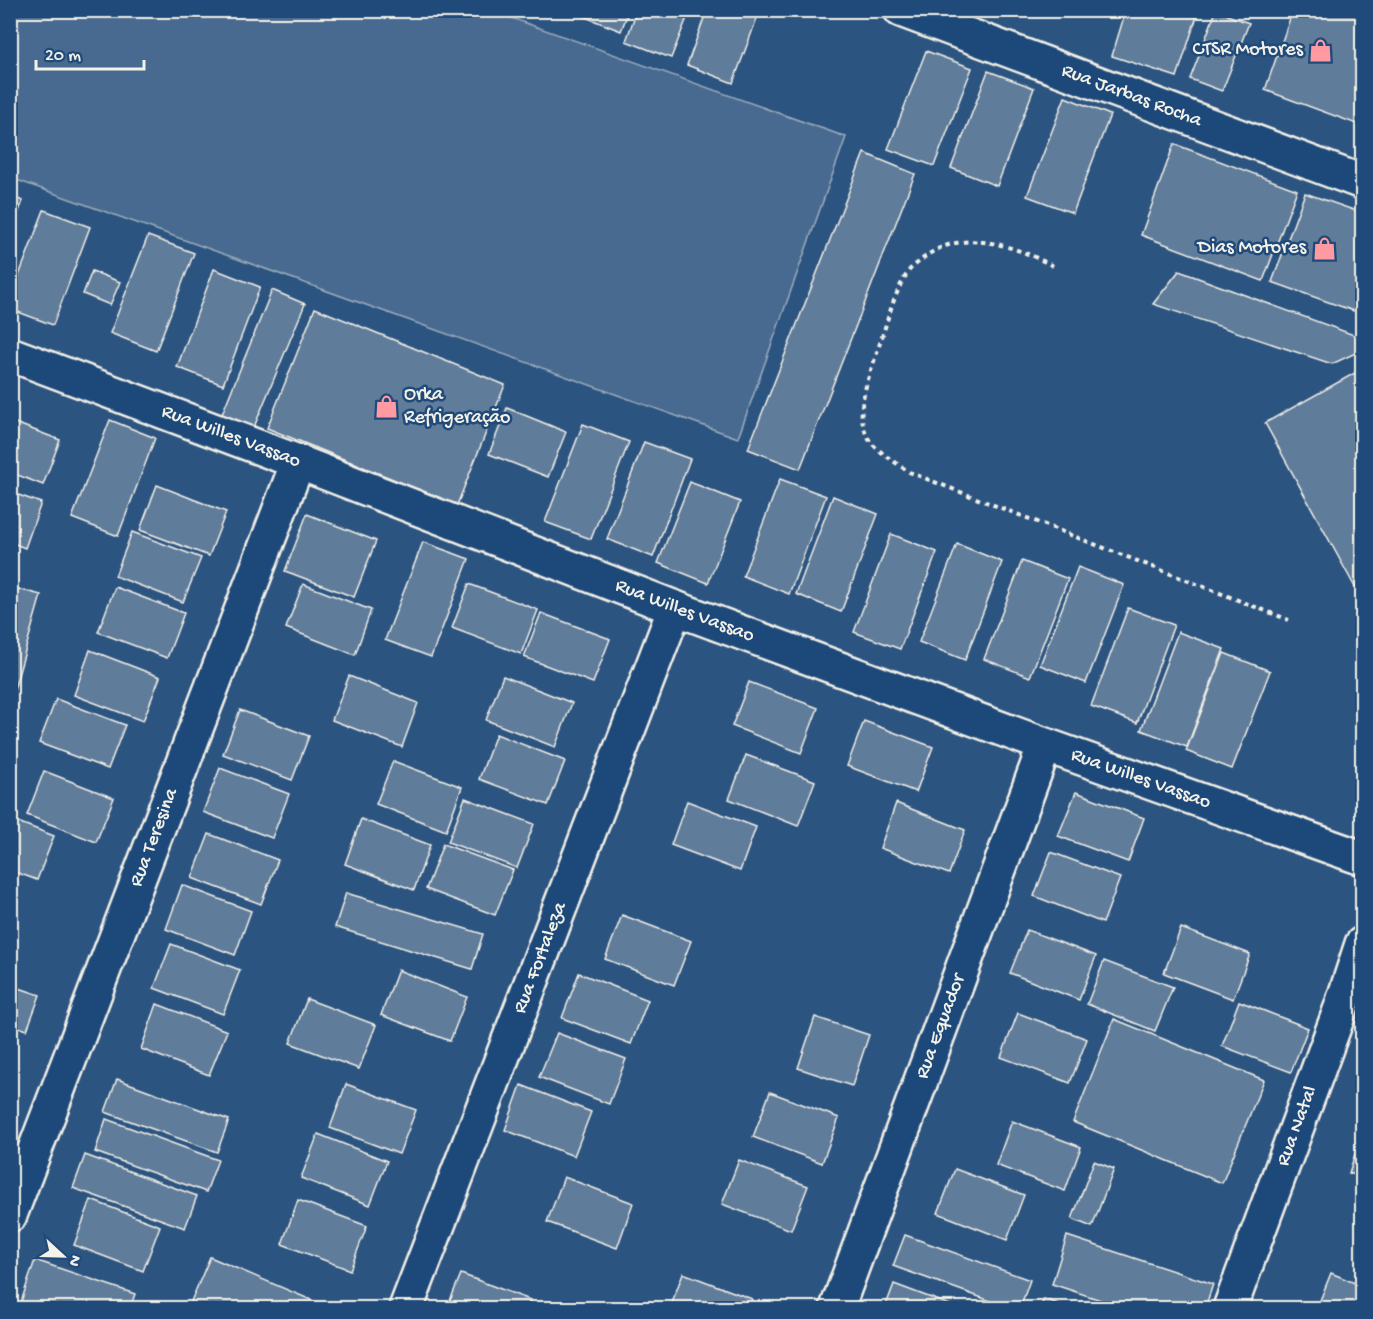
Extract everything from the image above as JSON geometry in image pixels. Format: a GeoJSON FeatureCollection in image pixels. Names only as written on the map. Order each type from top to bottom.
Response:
{"type":"FeatureCollection","features":[{"type":"Feature","properties":{"kind":"street","name":"Rua Jarbas Rocha"},"geometry":{"type":"LineString","coordinates":[[901,10],[1362,182]]}},
{"type":"Feature","properties":{"kind":"street","name":"Rua Willes Vassao"},"geometry":{"type":"LineString","coordinates":[[10,354],[298,462],[675,608],[1045,745],[1362,858]]}},
{"type":"Feature","properties":{"kind":"street","name":"Rua Teresina"},"geometry":{"type":"LineString","coordinates":[[10,1215],[298,462]]}},
{"type":"Feature","properties":{"kind":"street","name":"Rua Fortaleza"},"geometry":{"type":"LineString","coordinates":[[406,1308],[675,608]]}},
{"type":"Feature","properties":{"kind":"street","name":"Rua Equador"},"geometry":{"type":"LineString","coordinates":[[837,1308],[1045,745]]}},
{"type":"Feature","properties":{"kind":"street","name":"Rua Natal"},"geometry":{"type":"LineString","coordinates":[[1230,1308],[1341,1008],[1362,944]]}},
{"type":"Feature","properties":{"kind":"path"},"geometry":{"type":"LineString","coordinates":[[1053,266],[1009,247],[979,240],[953,243],[931,251],[909,270],[896,295],[862,400],[862,422],[870,441],[909,472],[1289,620]]}},
{"type":"Feature","properties":{"kind":"shaded area"},"geometry":{"type":"Polygon","coordinates":[[[11,10],[492,11],[846,137],[738,438],[11,178],[11,10]]]}},
{"type":"Feature","properties":{"kind":"building"},"geometry":{"type":"Polygon","coordinates":[[[576,10],[629,10],[621,31],[575,13],[576,10]]]}},
{"type":"Feature","properties":{"kind":"building"},"geometry":{"type":"Polygon","coordinates":[[[637,10],[690,10],[671,58],[626,41],[637,10]]]}},
{"type":"Feature","properties":{"kind":"building"},"geometry":{"type":"Polygon","coordinates":[[[707,10],[760,10],[733,83],[687,65],[707,10]]]}},
{"type":"Feature","properties":{"kind":"building"},"geometry":{"type":"Polygon","coordinates":[[[1126,10],[1199,10],[1177,77],[1112,56],[1126,10]]]}},
{"type":"Feature","properties":{"kind":"building","name":"CTSR Motores"},"geometry":{"type":"Polygon","coordinates":[[[1293,10],[1362,10],[1362,126],[1265,90],[1293,10]]]}},
{"type":"Feature","properties":{"kind":"building"},"geometry":{"type":"Polygon","coordinates":[[[1216,11],[1249,23],[1222,91],[1190,79],[1216,11]]]}},
{"type":"Feature","properties":{"kind":"building"},"geometry":{"type":"Polygon","coordinates":[[[926,51],[972,68],[934,166],[888,149],[926,51]]]}},
{"type":"Feature","properties":{"kind":"building"},"geometry":{"type":"Polygon","coordinates":[[[988,71],[1034,88],[997,186],[951,168],[988,71]]]}},
{"type":"Feature","properties":{"kind":"building"},"geometry":{"type":"Polygon","coordinates":[[[1065,97],[1110,115],[1073,213],[1027,196],[1065,97]]]}},
{"type":"Feature","properties":{"kind":"building"},"geometry":{"type":"Polygon","coordinates":[[[1174,144],[1297,190],[1263,281],[1141,235],[1174,144]]]}},
{"type":"Feature","properties":{"kind":"building"},"geometry":{"type":"Polygon","coordinates":[[[864,153],[915,174],[800,469],[748,449],[864,153]]]}},
{"type":"Feature","properties":{"kind":"building","name":"Dias Motores"},"geometry":{"type":"Polygon","coordinates":[[[1305,193],[1362,213],[1362,314],[1272,282],[1305,193]]]}},
{"type":"Feature","properties":{"kind":"building"},"geometry":{"type":"Polygon","coordinates":[[[10,196],[23,201],[10,234],[10,196]]]}},
{"type":"Feature","properties":{"kind":"building"},"geometry":{"type":"Polygon","coordinates":[[[44,210],[90,227],[53,325],[10,309],[10,299],[44,210]]]}},
{"type":"Feature","properties":{"kind":"building"},"geometry":{"type":"Polygon","coordinates":[[[148,236],[194,253],[156,351],[110,333],[148,236]]]}},
{"type":"Feature","properties":{"kind":"building"},"geometry":{"type":"Polygon","coordinates":[[[214,269],[260,287],[223,385],[177,367],[214,269]]]}},
{"type":"Feature","properties":{"kind":"building"},"geometry":{"type":"Polygon","coordinates":[[[92,271],[120,282],[110,305],[83,294],[92,271]]]}},
{"type":"Feature","properties":{"kind":"building"},"geometry":{"type":"Polygon","coordinates":[[[1179,271],[1362,338],[1362,350],[1332,364],[1153,304],[1179,271]]]}},
{"type":"Feature","properties":{"kind":"building"},"geometry":{"type":"Polygon","coordinates":[[[272,290],[305,304],[254,427],[222,414],[272,290]]]}},
{"type":"Feature","properties":{"kind":"building","name":"Orka Refrigeração"},"geometry":{"type":"Polygon","coordinates":[[[315,308],[505,385],[457,505],[267,428],[315,308]]]}},
{"type":"Feature","properties":{"kind":"building"},"geometry":{"type":"Polygon","coordinates":[[[1362,369],[1362,600],[1265,423],[1362,369]]]}},
{"type":"Feature","properties":{"kind":"building"},"geometry":{"type":"Polygon","coordinates":[[[507,408],[566,432],[548,477],[489,454],[507,408]]]}},
{"type":"Feature","properties":{"kind":"building"},"geometry":{"type":"Polygon","coordinates":[[[110,420],[155,438],[118,536],[72,518],[110,420]]]}},
{"type":"Feature","properties":{"kind":"building"},"geometry":{"type":"Polygon","coordinates":[[[10,421],[60,440],[43,485],[10,472],[10,421]]]}},
{"type":"Feature","properties":{"kind":"building"},"geometry":{"type":"Polygon","coordinates":[[[583,424],[629,442],[591,539],[545,522],[583,424]]]}},
{"type":"Feature","properties":{"kind":"building"},"geometry":{"type":"Polygon","coordinates":[[[644,442],[690,459],[653,557],[607,539],[644,442]]]}},
{"type":"Feature","properties":{"kind":"building"},"geometry":{"type":"Polygon","coordinates":[[[780,479],[826,496],[789,594],[743,576],[780,479]]]}},
{"type":"Feature","properties":{"kind":"building"},"geometry":{"type":"Polygon","coordinates":[[[690,482],[740,502],[708,583],[658,563],[690,482]]]}},
{"type":"Feature","properties":{"kind":"building"},"geometry":{"type":"Polygon","coordinates":[[[157,485],[226,512],[209,556],[140,530],[157,485]]]}},
{"type":"Feature","properties":{"kind":"building"},"geometry":{"type":"Polygon","coordinates":[[[10,492],[41,503],[25,548],[10,542],[10,492]]]}},
{"type":"Feature","properties":{"kind":"building"},"geometry":{"type":"Polygon","coordinates":[[[833,496],[878,514],[841,612],[796,594],[833,496]]]}},
{"type":"Feature","properties":{"kind":"building"},"geometry":{"type":"Polygon","coordinates":[[[307,514],[376,541],[354,597],[285,571],[307,514]]]}},
{"type":"Feature","properties":{"kind":"building"},"geometry":{"type":"Polygon","coordinates":[[[132,532],[201,558],[183,602],[115,576],[132,532]]]}},
{"type":"Feature","properties":{"kind":"building"},"geometry":{"type":"Polygon","coordinates":[[[891,534],[937,552],[900,649],[854,632],[891,534]]]}},
{"type":"Feature","properties":{"kind":"building"},"geometry":{"type":"Polygon","coordinates":[[[423,542],[469,559],[431,657],[385,640],[423,542]]]}},
{"type":"Feature","properties":{"kind":"building"},"geometry":{"type":"Polygon","coordinates":[[[957,544],[1002,562],[965,660],[919,642],[957,544]]]}},
{"type":"Feature","properties":{"kind":"building"},"geometry":{"type":"Polygon","coordinates":[[[1022,561],[1068,579],[1030,677],[984,659],[1022,561]]]}},
{"type":"Feature","properties":{"kind":"building"},"geometry":{"type":"Polygon","coordinates":[[[1078,567],[1124,585],[1086,683],[1040,665],[1078,567]]]}},
{"type":"Feature","properties":{"kind":"building"},"geometry":{"type":"Polygon","coordinates":[[[303,584],[371,610],[355,655],[286,628],[303,584]]]}},
{"type":"Feature","properties":{"kind":"building"},"geometry":{"type":"Polygon","coordinates":[[[469,584],[538,610],[521,654],[452,628],[469,584]]]}},
{"type":"Feature","properties":{"kind":"building"},"geometry":{"type":"Polygon","coordinates":[[[10,587],[41,595],[10,704],[10,587]]]}},
{"type":"Feature","properties":{"kind":"building"},"geometry":{"type":"Polygon","coordinates":[[[115,587],[184,613],[167,658],[98,632],[115,587]]]}},
{"type":"Feature","properties":{"kind":"building"},"geometry":{"type":"Polygon","coordinates":[[[1128,608],[1174,625],[1137,723],[1091,706],[1128,608]]]}},
{"type":"Feature","properties":{"kind":"building"},"geometry":{"type":"Polygon","coordinates":[[[541,613],[610,639],[593,683],[524,657],[541,613]]]}},
{"type":"Feature","properties":{"kind":"building"},"geometry":{"type":"Polygon","coordinates":[[[1178,632],[1224,649],[1187,747],[1141,730],[1178,632]]]}},
{"type":"Feature","properties":{"kind":"building"},"geometry":{"type":"Polygon","coordinates":[[[90,650],[160,677],[143,721],[74,695],[90,650]]]}},
{"type":"Feature","properties":{"kind":"building"},"geometry":{"type":"Polygon","coordinates":[[[1224,653],[1270,671],[1232,769],[1186,751],[1224,653]]]}},
{"type":"Feature","properties":{"kind":"building"},"geometry":{"type":"Polygon","coordinates":[[[349,676],[418,703],[402,747],[332,720],[349,676]]]}},
{"type":"Feature","properties":{"kind":"building"},"geometry":{"type":"Polygon","coordinates":[[[503,676],[572,703],[555,747],[486,720],[503,676]]]}},
{"type":"Feature","properties":{"kind":"building"},"geometry":{"type":"Polygon","coordinates":[[[749,682],[818,708],[801,753],[732,726],[749,682]]]}},
{"type":"Feature","properties":{"kind":"building"},"geometry":{"type":"Polygon","coordinates":[[[56,699],[125,725],[108,769],[39,743],[56,699]]]}},
{"type":"Feature","properties":{"kind":"building"},"geometry":{"type":"Polygon","coordinates":[[[240,710],[309,736],[292,780],[223,754],[240,710]]]}},
{"type":"Feature","properties":{"kind":"building"},"geometry":{"type":"Polygon","coordinates":[[[864,721],[933,747],[916,792],[847,766],[864,721]]]}},
{"type":"Feature","properties":{"kind":"building"},"geometry":{"type":"Polygon","coordinates":[[[496,734],[565,761],[548,805],[479,779],[496,734]]]}},
{"type":"Feature","properties":{"kind":"building"},"geometry":{"type":"Polygon","coordinates":[[[746,755],[815,781],[798,826],[729,799],[746,755]]]}},
{"type":"Feature","properties":{"kind":"building"},"geometry":{"type":"Polygon","coordinates":[[[393,761],[462,787],[446,831],[376,804],[393,761]]]}},
{"type":"Feature","properties":{"kind":"building"},"geometry":{"type":"Polygon","coordinates":[[[220,768],[289,794],[272,838],[203,812],[220,768]]]}},
{"type":"Feature","properties":{"kind":"building"},"geometry":{"type":"Polygon","coordinates":[[[44,771],[114,798],[96,842],[27,815],[44,771]]]}},
{"type":"Feature","properties":{"kind":"building"},"geometry":{"type":"Polygon","coordinates":[[[1076,792],[1144,818],[1128,862],[1058,836],[1076,792]]]}},
{"type":"Feature","properties":{"kind":"building"},"geometry":{"type":"Polygon","coordinates":[[[465,798],[534,824],[517,868],[448,842],[465,798]]]}},
{"type":"Feature","properties":{"kind":"building"},"geometry":{"type":"Polygon","coordinates":[[[687,801],[756,827],[740,871],[671,845],[687,801]]]}},
{"type":"Feature","properties":{"kind":"building"},"geometry":{"type":"Polygon","coordinates":[[[896,803],[965,830],[949,874],[880,848],[896,803]]]}},
{"type":"Feature","properties":{"kind":"building"},"geometry":{"type":"Polygon","coordinates":[[[10,819],[54,836],[37,880],[10,870],[10,819]]]}},
{"type":"Feature","properties":{"kind":"building"},"geometry":{"type":"Polygon","coordinates":[[[361,819],[430,845],[414,890],[345,864],[361,819]]]}},
{"type":"Feature","properties":{"kind":"building"},"geometry":{"type":"Polygon","coordinates":[[[209,834],[278,860],[261,904],[192,878],[209,834]]]}},
{"type":"Feature","properties":{"kind":"building"},"geometry":{"type":"Polygon","coordinates":[[[443,844],[513,870],[495,915],[426,889],[443,844]]]}},
{"type":"Feature","properties":{"kind":"building"},"geometry":{"type":"Polygon","coordinates":[[[1051,852],[1120,878],[1103,923],[1034,896],[1051,852]]]}},
{"type":"Feature","properties":{"kind":"building"},"geometry":{"type":"Polygon","coordinates":[[[182,885],[251,911],[235,955],[166,929],[182,885]]]}},
{"type":"Feature","properties":{"kind":"building"},"geometry":{"type":"Polygon","coordinates":[[[346,893],[483,934],[472,969],[335,927],[346,893]]]}},
{"type":"Feature","properties":{"kind":"building"},"geometry":{"type":"Polygon","coordinates":[[[622,915],[691,941],[674,985],[605,959],[622,915]]]}},
{"type":"Feature","properties":{"kind":"building"},"geometry":{"type":"Polygon","coordinates":[[[1181,928],[1250,954],[1233,999],[1164,973],[1181,928]]]}},
{"type":"Feature","properties":{"kind":"building"},"geometry":{"type":"Polygon","coordinates":[[[1027,930],[1096,956],[1079,1000],[1010,973],[1027,930]]]}},
{"type":"Feature","properties":{"kind":"building"},"geometry":{"type":"Polygon","coordinates":[[[171,944],[240,970],[223,1014],[154,988],[171,944]]]}},
{"type":"Feature","properties":{"kind":"building"},"geometry":{"type":"Polygon","coordinates":[[[1104,961],[1173,987],[1155,1031],[1087,1004],[1104,961]]]}},
{"type":"Feature","properties":{"kind":"building"},"geometry":{"type":"Polygon","coordinates":[[[398,970],[467,997],[450,1041],[381,1015],[398,970]]]}},
{"type":"Feature","properties":{"kind":"building"},"geometry":{"type":"Polygon","coordinates":[[[579,973],[648,1000],[631,1044],[562,1018],[579,973]]]}},
{"type":"Feature","properties":{"kind":"building"},"geometry":{"type":"Polygon","coordinates":[[[10,985],[40,995],[27,1030],[10,1024],[10,985]]]}},
{"type":"Feature","properties":{"kind":"building"},"geometry":{"type":"Polygon","coordinates":[[[307,999],[376,1025],[359,1069],[290,1043],[307,999]]]}},
{"type":"Feature","properties":{"kind":"building"},"geometry":{"type":"Polygon","coordinates":[[[1239,1001],[1308,1028],[1291,1072],[1222,1046],[1239,1001]]]}},
{"type":"Feature","properties":{"kind":"building"},"geometry":{"type":"Polygon","coordinates":[[[157,1004],[227,1031],[209,1075],[141,1049],[157,1004]]]}},
{"type":"Feature","properties":{"kind":"building"},"geometry":{"type":"Polygon","coordinates":[[[1018,1013],[1087,1039],[1070,1083],[1001,1057],[1018,1013]]]}},
{"type":"Feature","properties":{"kind":"building"},"geometry":{"type":"Polygon","coordinates":[[[815,1017],[869,1035],[852,1086],[798,1068],[815,1017]]]}},
{"type":"Feature","properties":{"kind":"building"},"geometry":{"type":"Polygon","coordinates":[[[1114,1019],[1264,1080],[1222,1183],[1073,1122],[1114,1019]]]}},
{"type":"Feature","properties":{"kind":"building"},"geometry":{"type":"Polygon","coordinates":[[[557,1033],[626,1059],[609,1104],[539,1077],[557,1033]]]}},
{"type":"Feature","properties":{"kind":"building"},"geometry":{"type":"Polygon","coordinates":[[[117,1079],[229,1120],[217,1152],[105,1112],[117,1079]]]}},
{"type":"Feature","properties":{"kind":"building"},"geometry":{"type":"Polygon","coordinates":[[[346,1084],[416,1110],[399,1154],[330,1128],[346,1084]]]}},
{"type":"Feature","properties":{"kind":"building"},"geometry":{"type":"Polygon","coordinates":[[[521,1085],[591,1112],[574,1156],[505,1130],[521,1085]]]}},
{"type":"Feature","properties":{"kind":"building"},"geometry":{"type":"Polygon","coordinates":[[[770,1092],[839,1118],[822,1163],[753,1137],[770,1092]]]}},
{"type":"Feature","properties":{"kind":"building"},"geometry":{"type":"Polygon","coordinates":[[[106,1119],[218,1160],[206,1192],[95,1152],[106,1119]]]}},
{"type":"Feature","properties":{"kind":"building"},"geometry":{"type":"Polygon","coordinates":[[[1012,1121],[1081,1147],[1065,1191],[996,1165],[1012,1121]]]}},
{"type":"Feature","properties":{"kind":"building"},"geometry":{"type":"Polygon","coordinates":[[[318,1134],[387,1161],[370,1205],[301,1178],[318,1134]]]}},
{"type":"Feature","properties":{"kind":"building"},"geometry":{"type":"Polygon","coordinates":[[[1359,1141],[1362,1142],[1362,1177],[1349,1173],[1359,1141]]]}},
{"type":"Feature","properties":{"kind":"building"},"geometry":{"type":"Polygon","coordinates":[[[85,1155],[197,1196],[185,1228],[73,1188],[85,1155]]]}},
{"type":"Feature","properties":{"kind":"building"},"geometry":{"type":"Polygon","coordinates":[[[739,1160],[808,1186],[791,1230],[722,1204],[739,1160]]]}},
{"type":"Feature","properties":{"kind":"building"},"geometry":{"type":"Polygon","coordinates":[[[1094,1161],[1114,1169],[1092,1227],[1072,1219],[1094,1161]]]}},
{"type":"Feature","properties":{"kind":"building"},"geometry":{"type":"Polygon","coordinates":[[[955,1169],[1024,1195],[1007,1240],[938,1213],[955,1169]]]}},
{"type":"Feature","properties":{"kind":"building"},"geometry":{"type":"Polygon","coordinates":[[[564,1177],[633,1203],[617,1248],[547,1222],[564,1177]]]}},
{"type":"Feature","properties":{"kind":"building"},"geometry":{"type":"Polygon","coordinates":[[[91,1200],[160,1226],[143,1271],[74,1245],[91,1200]]]}},
{"type":"Feature","properties":{"kind":"building"},"geometry":{"type":"Polygon","coordinates":[[[298,1200],[367,1226],[350,1270],[282,1244],[298,1200]]]}},
{"type":"Feature","properties":{"kind":"building"},"geometry":{"type":"Polygon","coordinates":[[[905,1235],[1030,1280],[1020,1308],[1010,1308],[893,1266],[905,1235]]]}},
{"type":"Feature","properties":{"kind":"building"},"geometry":{"type":"Polygon","coordinates":[[[1067,1236],[1213,1284],[1205,1308],[1125,1308],[1052,1284],[1067,1236]]]}},
{"type":"Feature","properties":{"kind":"building"},"geometry":{"type":"Polygon","coordinates":[[[210,1257],[330,1308],[195,1308],[189,1306],[210,1257]]]}},
{"type":"Feature","properties":{"kind":"building"},"geometry":{"type":"Polygon","coordinates":[[[35,1260],[135,1294],[130,1308],[19,1308],[35,1260]]]}},
{"type":"Feature","properties":{"kind":"building"},"geometry":{"type":"Polygon","coordinates":[[[683,1273],[752,1299],[749,1308],[670,1308],[683,1273]]]}},
{"type":"Feature","properties":{"kind":"building"},"geometry":{"type":"Polygon","coordinates":[[[1331,1273],[1362,1286],[1362,1308],[1317,1308],[1331,1273]]]}},
{"type":"Feature","properties":{"kind":"building"},"geometry":{"type":"Polygon","coordinates":[[[461,1274],[530,1300],[526,1308],[447,1308],[461,1274]]]}},
{"type":"Feature","properties":{"kind":"building"},"geometry":{"type":"Polygon","coordinates":[[[894,1284],[958,1308],[885,1308],[894,1284]]]}},
{"type":"Feature","properties":{"kind":"building"},"geometry":{"type":"Polygon","coordinates":[[[1044,1299],[1070,1308],[1040,1308],[1044,1299]]]}},
{"type":"Feature","properties":{"kind":"place","name":"CTSR Motores"},"geometry":{"type":"Point","coordinates":[1321,50]}},
{"type":"Feature","properties":{"kind":"place","name":"Dias Motores"},"geometry":{"type":"Point","coordinates":[1324,248]}},
{"type":"Feature","properties":{"kind":"place","name":"Orka Refrigeração"},"geometry":{"type":"Point","coordinates":[386,407]}}]}
